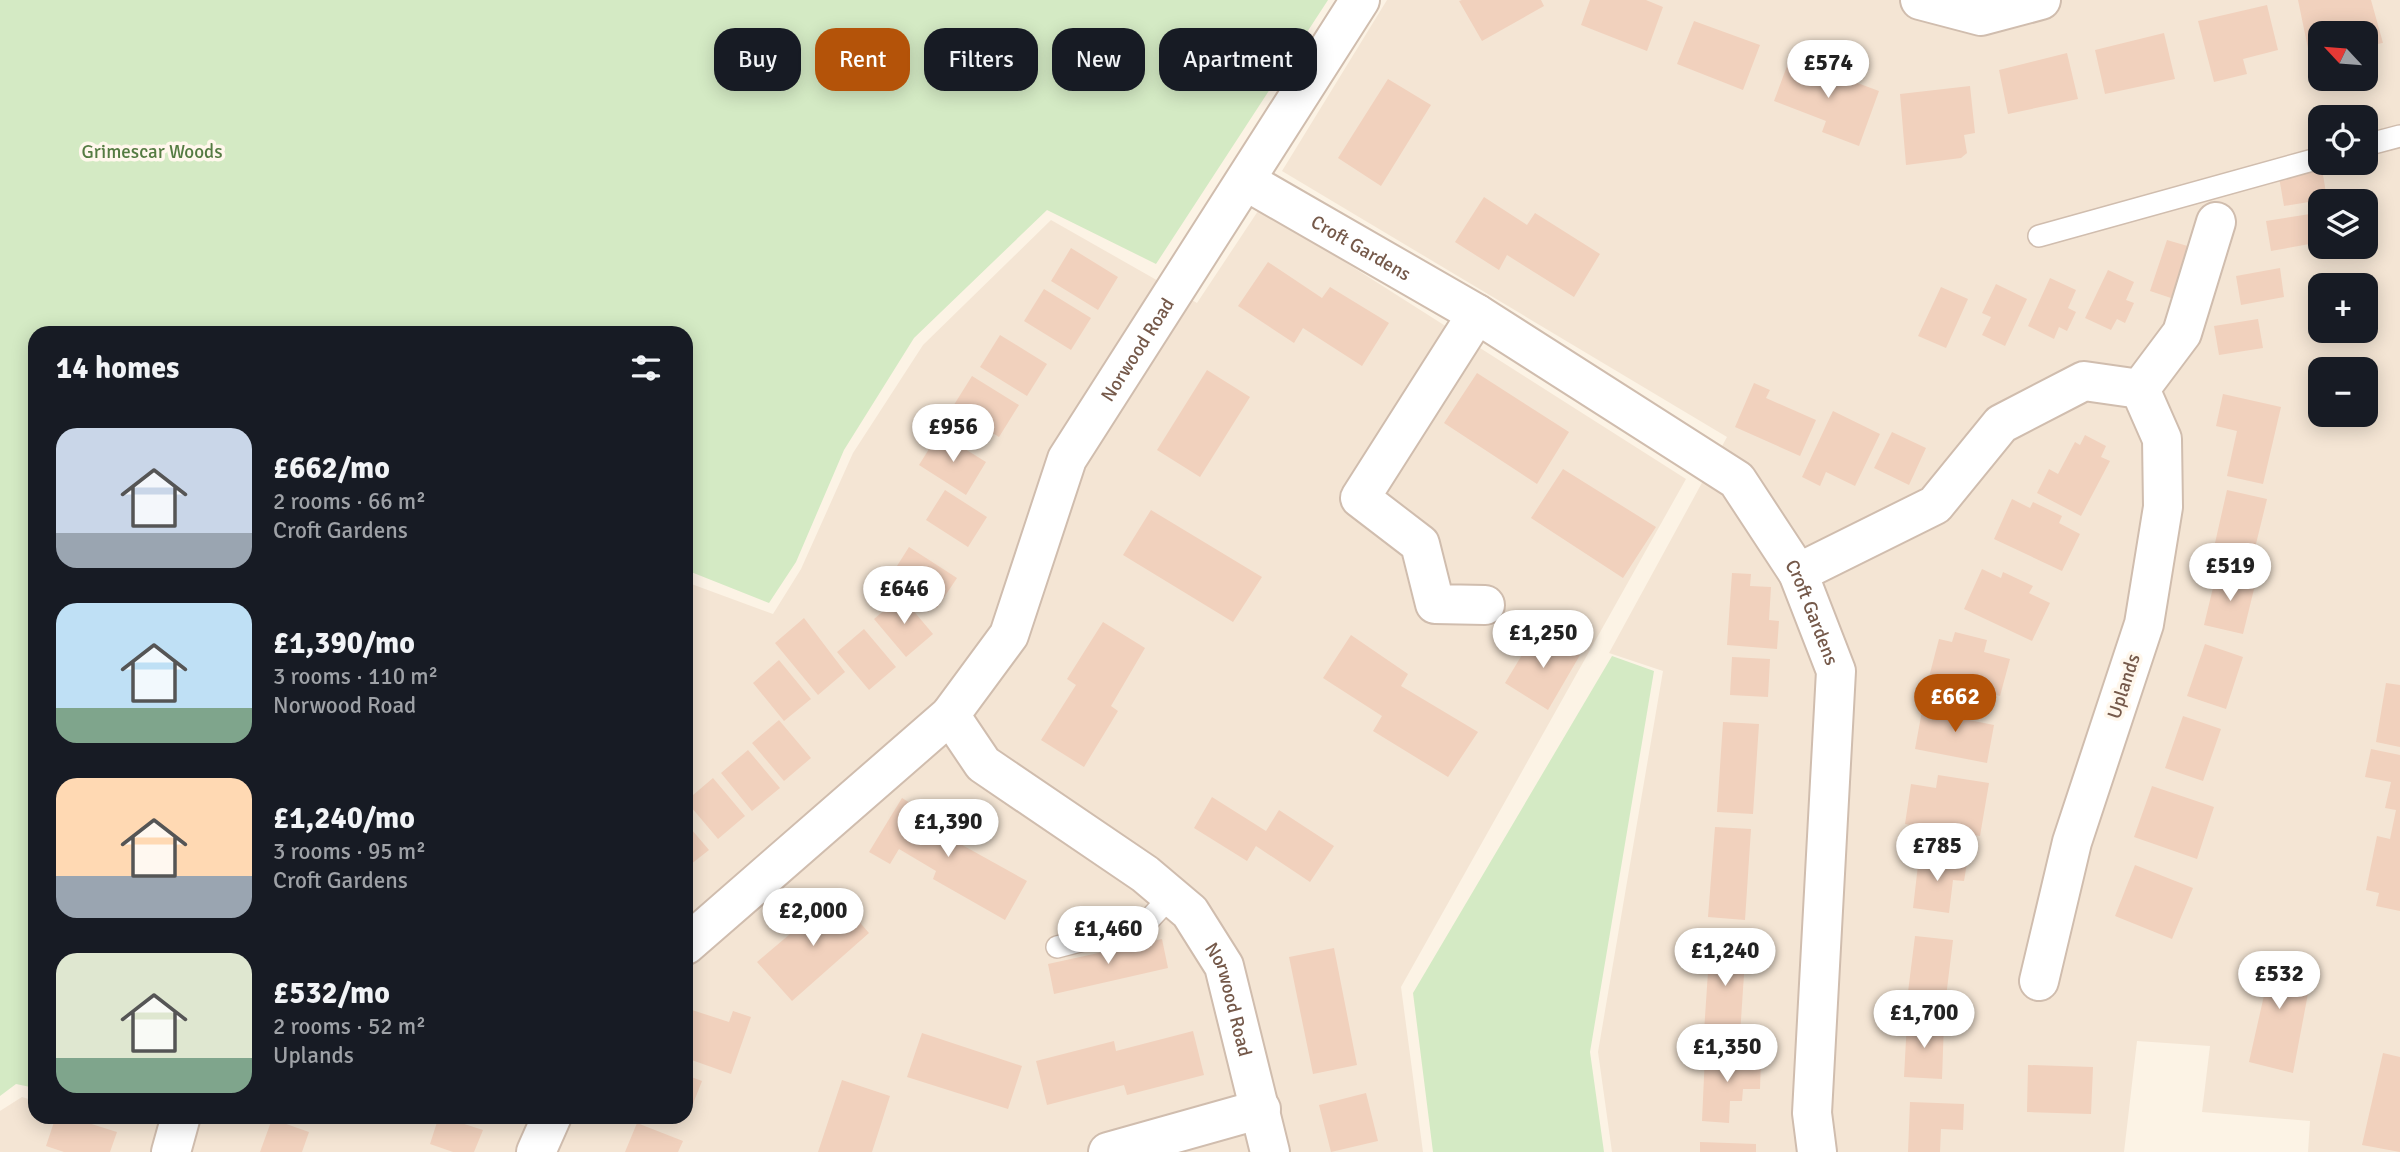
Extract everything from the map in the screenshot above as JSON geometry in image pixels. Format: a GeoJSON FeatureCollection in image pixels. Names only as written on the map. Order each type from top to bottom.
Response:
{"type":"FeatureCollection","features":[{"type":"Feature","properties":{"kind":"street","name":"Norwood Road"},"geometry":{"type":"LineString","coordinates":[[693,938],[950,715],[1009,635],[1067,459],[1360,0]]}},
{"type":"Feature","properties":{"kind":"street"},"geometry":{"type":"LineString","coordinates":[[1920,0],[1983,8],[2041,0]]}},
{"type":"Feature","properties":{"kind":"street","name":"Croft Gardens"},"geometry":{"type":"LineString","coordinates":[[1246,181],[1477,314],[1737,480],[1798,572],[1836,671],[1812,1113],[1817,1152]]}},
{"type":"Feature","properties":{"kind":"street"},"geometry":{"type":"LineString","coordinates":[[1798,572],[1936,505],[2001,424],[2084,381],[2140,389],[2182,334],[2216,222]]}},
{"type":"Feature","properties":{"kind":"street"},"geometry":{"type":"LineString","coordinates":[[1477,314],[1360,498],[1420,544],[1435,604],[1485,606]]}},
{"type":"Feature","properties":{"kind":"street","name":"Uplands"},"geometry":{"type":"LineString","coordinates":[[2039,981],[2072,842],[2146,611],[2163,507],[2162,439],[2140,389]]}},
{"type":"Feature","properties":{"kind":"street","name":"Norwood Road"},"geometry":{"type":"LineString","coordinates":[[950,715],[983,764],[1145,874],[1190,912],[1224,966],[1270,1152]]}},
{"type":"Feature","properties":{"kind":"street"},"geometry":{"type":"LineString","coordinates":[[1108,1152],[1261,1109]]}},
{"type":"Feature","properties":{"kind":"street"},"geometry":{"type":"LineString","coordinates":[[171,1152],[179,1124]]}},
{"type":"Feature","properties":{"kind":"street"},"geometry":{"type":"LineString","coordinates":[[537,1152],[549,1124]]}},
{"type":"Feature","properties":{"kind":"lane"},"geometry":{"type":"LineString","coordinates":[[2378,142],[2400,136]]}},
{"type":"Feature","properties":{"kind":"lane"},"geometry":{"type":"LineString","coordinates":[[2039,236],[2308,161]]}},
{"type":"Feature","properties":{"kind":"lane"},"geometry":{"type":"LineString","coordinates":[[1057,947],[1145,924],[1171,895]]}},
{"type":"Feature","properties":{"kind":"shaded area"},"geometry":{"type":"Polygon","coordinates":[[[1387,0],[2400,0],[2400,1152],[2308,1152],[2310,1121],[2202,1112],[2210,1046],[2137,1041],[2124,1152],[1612,1152],[1598,1052],[1663,671],[1609,653],[1727,437],[1282,171],[1387,0]]]}},
{"type":"Feature","properties":{"kind":"shaded area"},"geometry":{"type":"Polygon","coordinates":[[[1260,208],[1686,479],[1401,987],[1423,1152],[0,1152],[0,1111],[22,1097],[28,1099],[28,1124],[693,1124],[693,585],[773,614],[801,569],[853,453],[923,345],[1051,220],[1197,303],[1260,208]]]}},
{"type":"Feature","properties":{"kind":"green space","name":"Grimescar Woods"},"geometry":{"type":"Polygon","coordinates":[[[0,0],[1328,0],[1310,28],[1159,28],[1159,91],[1269,91],[1156,264],[1047,210],[914,338],[844,450],[796,562],[769,603],[693,573],[693,326],[28,326],[28,1087],[16,1084],[0,1096],[0,0]]]}},
{"type":"Feature","properties":{"kind":"green space"},"geometry":{"type":"Polygon","coordinates":[[[1612,656],[1654,671],[1590,1052],[1604,1152],[1433,1152],[1413,993],[1612,656]]]}},
{"type":"Feature","properties":{"kind":"building"},"geometry":{"type":"Polygon","coordinates":[[[1541,0],[1544,6],[1482,41],[1459,1],[1541,0]]]}},
{"type":"Feature","properties":{"kind":"building"},"geometry":{"type":"Polygon","coordinates":[[[1590,0],[1646,0],[1663,7],[1647,51],[1581,25],[1590,0]]]}},
{"type":"Feature","properties":{"kind":"building"},"geometry":{"type":"Polygon","coordinates":[[[2298,0],[2371,0],[2377,21],[2308,21],[2308,48],[2298,0]]]}},
{"type":"Feature","properties":{"kind":"building"},"geometry":{"type":"Polygon","coordinates":[[[2267,5],[2278,50],[2243,59],[2247,74],[2214,82],[2198,21],[2267,5]]]}},
{"type":"Feature","properties":{"kind":"building"},"geometry":{"type":"Polygon","coordinates":[[[1694,21],[1760,45],[1743,90],[1677,64],[1694,21]]]}},
{"type":"Feature","properties":{"kind":"building"},"geometry":{"type":"Polygon","coordinates":[[[2378,25],[2383,43],[2378,44],[2378,25]]]}},
{"type":"Feature","properties":{"kind":"building"},"geometry":{"type":"Polygon","coordinates":[[[2164,33],[2175,79],[2105,94],[2095,50],[2164,33]]]}},
{"type":"Feature","properties":{"kind":"building"},"geometry":{"type":"Polygon","coordinates":[[[2067,53],[2078,99],[2008,114],[1999,70],[2067,53]]]}},
{"type":"Feature","properties":{"kind":"building"},"geometry":{"type":"Polygon","coordinates":[[[1790,58],[1879,91],[1859,146],[1822,132],[1826,121],[1774,101],[1790,58]]]}},
{"type":"Feature","properties":{"kind":"building"},"geometry":{"type":"Polygon","coordinates":[[[1388,79],[1431,105],[1381,186],[1338,158],[1388,79]]]}},
{"type":"Feature","properties":{"kind":"building"},"geometry":{"type":"Polygon","coordinates":[[[1970,86],[1975,133],[1964,135],[1967,153],[1961,158],[1906,165],[1900,94],[1970,86]]]}},
{"type":"Feature","properties":{"kind":"building"},"geometry":{"type":"Polygon","coordinates":[[[2308,172],[2308,175],[2323,175],[2325,189],[2308,189],[2308,202],[2284,206],[2279,177],[2308,172]]]}},
{"type":"Feature","properties":{"kind":"building"},"geometry":{"type":"Polygon","coordinates":[[[1484,197],[1527,225],[1535,213],[1600,254],[1574,297],[1507,255],[1499,270],[1455,242],[1484,197]]]}},
{"type":"Feature","properties":{"kind":"building"},"geometry":{"type":"Polygon","coordinates":[[[2308,214],[2308,244],[2271,251],[2266,221],[2308,214]]]}},
{"type":"Feature","properties":{"kind":"building"},"geometry":{"type":"Polygon","coordinates":[[[2167,240],[2191,247],[2174,299],[2150,291],[2167,240]]]}},
{"type":"Feature","properties":{"kind":"building"},"geometry":{"type":"Polygon","coordinates":[[[1071,248],[1118,277],[1098,310],[1051,281],[1071,248]]]}},
{"type":"Feature","properties":{"kind":"building"},"geometry":{"type":"Polygon","coordinates":[[[1268,262],[1322,298],[1330,287],[1389,323],[1362,366],[1303,328],[1294,343],[1238,306],[1268,262]]]}},
{"type":"Feature","properties":{"kind":"building"},"geometry":{"type":"Polygon","coordinates":[[[2280,268],[2284,297],[2241,305],[2236,276],[2280,268]]]}},
{"type":"Feature","properties":{"kind":"building"},"geometry":{"type":"Polygon","coordinates":[[[2108,270],[2134,282],[2126,300],[2134,303],[2125,323],[2117,319],[2111,330],[2085,318],[2108,270]]]}},
{"type":"Feature","properties":{"kind":"building"},"geometry":{"type":"Polygon","coordinates":[[[2050,278],[2076,290],[2068,308],[2076,312],[2067,331],[2059,327],[2054,339],[2028,326],[2050,278]]]}},
{"type":"Feature","properties":{"kind":"building"},"geometry":{"type":"Polygon","coordinates":[[[1996,284],[2027,299],[2005,346],[1982,335],[1991,317],[1982,313],[1996,284]]]}},
{"type":"Feature","properties":{"kind":"building"},"geometry":{"type":"Polygon","coordinates":[[[1941,287],[1968,299],[1946,348],[1918,336],[1941,287]]]}},
{"type":"Feature","properties":{"kind":"building"},"geometry":{"type":"Polygon","coordinates":[[[1044,289],[1091,318],[1071,350],[1024,321],[1044,289]]]}},
{"type":"Feature","properties":{"kind":"building"},"geometry":{"type":"Polygon","coordinates":[[[2258,319],[2263,348],[2219,355],[2214,326],[2258,319]]]}},
{"type":"Feature","properties":{"kind":"building"},"geometry":{"type":"Polygon","coordinates":[[[1000,335],[1047,364],[1027,396],[980,367],[1000,335]]]}},
{"type":"Feature","properties":{"kind":"building"},"geometry":{"type":"Polygon","coordinates":[[[1207,370],[1250,397],[1200,477],[1157,450],[1207,370]]]}},
{"type":"Feature","properties":{"kind":"building"},"geometry":{"type":"Polygon","coordinates":[[[1477,373],[1569,432],[1537,484],[1444,423],[1477,373]]]}},
{"type":"Feature","properties":{"kind":"building"},"geometry":{"type":"Polygon","coordinates":[[[972,376],[1019,405],[999,437],[952,408],[972,376]]]}},
{"type":"Feature","properties":{"kind":"building"},"geometry":{"type":"Polygon","coordinates":[[[1754,383],[1770,390],[1766,398],[1816,420],[1800,456],[1735,427],[1754,383]]]}},
{"type":"Feature","properties":{"kind":"building"},"geometry":{"type":"Polygon","coordinates":[[[2223,394],[2281,407],[2263,484],[2227,476],[2237,431],[2216,426],[2223,394]]]}},
{"type":"Feature","properties":{"kind":"building"},"geometry":{"type":"Polygon","coordinates":[[[1833,411],[1880,434],[1855,486],[1826,472],[1820,486],[1802,477],[1833,411]]]}},
{"type":"Feature","properties":{"kind":"building"},"geometry":{"type":"Polygon","coordinates":[[[1892,432],[1926,448],[1909,485],[1874,468],[1892,432]]]}},
{"type":"Feature","properties":{"kind":"building"},"geometry":{"type":"Polygon","coordinates":[[[939,433],[986,462],[966,495],[919,465],[939,433]]]}},
{"type":"Feature","properties":{"kind":"building"},"geometry":{"type":"Polygon","coordinates":[[[2085,435],[2106,446],[2101,457],[2110,461],[2081,516],[2037,493],[2049,469],[2058,474],[2075,442],[2080,445],[2085,435]]]}},
{"type":"Feature","properties":{"kind":"building"},"geometry":{"type":"Polygon","coordinates":[[[1563,469],[1656,527],[1623,578],[1531,518],[1563,469]]]}},
{"type":"Feature","properties":{"kind":"building"},"geometry":{"type":"Polygon","coordinates":[[[945,490],[987,517],[968,547],[926,520],[945,490]]]}},
{"type":"Feature","properties":{"kind":"building"},"geometry":{"type":"Polygon","coordinates":[[[2227,490],[2267,499],[2254,552],[2215,543],[2227,490]]]}},
{"type":"Feature","properties":{"kind":"building"},"geometry":{"type":"Polygon","coordinates":[[[2012,499],[2030,508],[2033,502],[2062,516],[2059,523],[2080,534],[2062,571],[1994,539],[2012,499]]]}},
{"type":"Feature","properties":{"kind":"building"},"geometry":{"type":"Polygon","coordinates":[[[1151,510],[1262,577],[1233,622],[1123,555],[1151,510]]]}},
{"type":"Feature","properties":{"kind":"building"},"geometry":{"type":"Polygon","coordinates":[[[909,547],[957,578],[937,608],[890,577],[909,547]]]}},
{"type":"Feature","properties":{"kind":"building"},"geometry":{"type":"Polygon","coordinates":[[[1982,569],[2001,578],[2003,572],[2033,586],[2029,593],[2050,603],[2032,641],[1964,609],[1982,569]]]}},
{"type":"Feature","properties":{"kind":"building"},"geometry":{"type":"Polygon","coordinates":[[[2217,571],[2256,581],[2243,634],[2204,625],[2217,571]]]}},
{"type":"Feature","properties":{"kind":"building"},"geometry":{"type":"Polygon","coordinates":[[[1732,573],[1751,574],[1750,586],[1771,587],[1769,620],[1779,621],[1777,649],[1727,645],[1732,573]]]}},
{"type":"Feature","properties":{"kind":"building"},"geometry":{"type":"Polygon","coordinates":[[[901,596],[933,634],[906,657],[874,619],[901,596]]]}},
{"type":"Feature","properties":{"kind":"building"},"geometry":{"type":"Polygon","coordinates":[[[804,618],[845,672],[818,695],[775,643],[804,618]]]}},
{"type":"Feature","properties":{"kind":"building"},"geometry":{"type":"Polygon","coordinates":[[[1103,622],[1145,648],[1111,706],[1118,711],[1084,767],[1041,740],[1076,685],[1067,679],[1103,622]]]}},
{"type":"Feature","properties":{"kind":"building"},"geometry":{"type":"Polygon","coordinates":[[[864,629],[896,667],[869,690],[837,652],[864,629]]]}},
{"type":"Feature","properties":{"kind":"building"},"geometry":{"type":"Polygon","coordinates":[[[1537,630],[1580,655],[1548,710],[1505,683],[1537,630]]]}},
{"type":"Feature","properties":{"kind":"building"},"geometry":{"type":"Polygon","coordinates":[[[1955,632],[1987,640],[1984,652],[2010,659],[2000,696],[1929,677],[1939,639],[1952,642],[1955,632]]]}},
{"type":"Feature","properties":{"kind":"building"},"geometry":{"type":"Polygon","coordinates":[[[1351,635],[1408,674],[1401,686],[1478,732],[1448,777],[1373,731],[1382,716],[1323,678],[1351,635]]]}},
{"type":"Feature","properties":{"kind":"building"},"geometry":{"type":"Polygon","coordinates":[[[2205,644],[2243,657],[2226,709],[2187,696],[2205,644]]]}},
{"type":"Feature","properties":{"kind":"building"},"geometry":{"type":"Polygon","coordinates":[[[1732,657],[1770,659],[1768,697],[1730,695],[1732,657]]]}},
{"type":"Feature","properties":{"kind":"building"},"geometry":{"type":"Polygon","coordinates":[[[779,660],[811,699],[784,721],[753,683],[779,660]]]}},
{"type":"Feature","properties":{"kind":"building"},"geometry":{"type":"Polygon","coordinates":[[[2386,683],[2400,685],[2400,747],[2376,742],[2386,683]]]}},
{"type":"Feature","properties":{"kind":"building"},"geometry":{"type":"Polygon","coordinates":[[[1942,703],[1972,708],[1969,720],[1994,725],[1987,763],[1915,749],[1922,711],[1940,714],[1942,703]]]}},
{"type":"Feature","properties":{"kind":"building"},"geometry":{"type":"Polygon","coordinates":[[[2183,716],[2221,729],[2203,781],[2165,768],[2183,716]]]}},
{"type":"Feature","properties":{"kind":"building"},"geometry":{"type":"Polygon","coordinates":[[[779,720],[811,758],[784,781],[752,743],[779,720]]]}},
{"type":"Feature","properties":{"kind":"building"},"geometry":{"type":"Polygon","coordinates":[[[1723,722],[1759,724],[1753,814],[1717,812],[1723,722]]]}},
{"type":"Feature","properties":{"kind":"building"},"geometry":{"type":"Polygon","coordinates":[[[2371,749],[2400,755],[2400,911],[2376,906],[2379,893],[2366,890],[2377,836],[2390,839],[2396,810],[2385,808],[2391,782],[2365,777],[2371,749]]]}},
{"type":"Feature","properties":{"kind":"building"},"geometry":{"type":"Polygon","coordinates":[[[748,750],[780,788],[752,811],[721,773],[748,750]]]}},
{"type":"Feature","properties":{"kind":"building"},"geometry":{"type":"Polygon","coordinates":[[[1938,775],[1989,783],[1980,836],[1905,824],[1911,784],[1936,788],[1938,775]]]}},
{"type":"Feature","properties":{"kind":"building"},"geometry":{"type":"Polygon","coordinates":[[[713,778],[745,816],[718,839],[693,809],[693,795],[713,778]]]}},
{"type":"Feature","properties":{"kind":"building"},"geometry":{"type":"Polygon","coordinates":[[[2152,786],[2214,807],[2197,859],[2134,837],[2152,786]]]}},
{"type":"Feature","properties":{"kind":"building"},"geometry":{"type":"Polygon","coordinates":[[[1212,797],[1266,831],[1279,810],[1334,846],[1310,882],[1256,846],[1247,861],[1194,828],[1212,797]]]}},
{"type":"Feature","properties":{"kind":"building"},"geometry":{"type":"Polygon","coordinates":[[[902,798],[959,833],[955,841],[1027,881],[1005,920],[933,879],[936,871],[899,849],[890,864],[869,852],[902,798]]]}},
{"type":"Feature","properties":{"kind":"building"},"geometry":{"type":"Polygon","coordinates":[[[1715,827],[1751,829],[1745,920],[1708,917],[1715,827]]]}},
{"type":"Feature","properties":{"kind":"building"},"geometry":{"type":"Polygon","coordinates":[[[693,831],[709,850],[693,863],[693,831]]]}},
{"type":"Feature","properties":{"kind":"building"},"geometry":{"type":"Polygon","coordinates":[[[1919,857],[1967,863],[1964,881],[1953,880],[1949,913],[1913,908],[1919,857]]]}},
{"type":"Feature","properties":{"kind":"building"},"geometry":{"type":"Polygon","coordinates":[[[2135,865],[2193,888],[2172,939],[2115,916],[2135,865]]]}},
{"type":"Feature","properties":{"kind":"building"},"geometry":{"type":"Polygon","coordinates":[[[836,895],[869,933],[792,1001],[757,962],[836,895]]]}},
{"type":"Feature","properties":{"kind":"building"},"geometry":{"type":"Polygon","coordinates":[[[1915,936],[1953,940],[1946,997],[1908,992],[1915,936]]]}},
{"type":"Feature","properties":{"kind":"building"},"geometry":{"type":"Polygon","coordinates":[[[1162,939],[1168,968],[1054,994],[1048,964],[1162,939]]]}},
{"type":"Feature","properties":{"kind":"building"},"geometry":{"type":"Polygon","coordinates":[[[1710,942],[1746,944],[1740,1035],[1704,1032],[1710,942]]]}},
{"type":"Feature","properties":{"kind":"building"},"geometry":{"type":"Polygon","coordinates":[[[1334,948],[1357,1065],[1313,1074],[1289,957],[1334,948]]]}},
{"type":"Feature","properties":{"kind":"building"},"geometry":{"type":"Polygon","coordinates":[[[2251,956],[2313,967],[2293,1073],[2249,1062],[2265,991],[2244,987],[2251,956]]]}},
{"type":"Feature","properties":{"kind":"building"},"geometry":{"type":"Polygon","coordinates":[[[693,1010],[729,1022],[733,1011],[751,1017],[731,1074],[693,1060],[693,1010]]]}},
{"type":"Feature","properties":{"kind":"building"},"geometry":{"type":"Polygon","coordinates":[[[1907,1021],[1944,1022],[1942,1079],[1904,1077],[1907,1021]]]}},
{"type":"Feature","properties":{"kind":"building"},"geometry":{"type":"Polygon","coordinates":[[[1193,1031],[1204,1075],[1127,1095],[1124,1085],[1047,1105],[1036,1061],[1114,1041],[1116,1051],[1193,1031]]]}},
{"type":"Feature","properties":{"kind":"building"},"geometry":{"type":"Polygon","coordinates":[[[922,1033],[1022,1066],[1008,1109],[907,1077],[922,1033]]]}},
{"type":"Feature","properties":{"kind":"building"},"geometry":{"type":"Polygon","coordinates":[[[2383,1053],[2400,1057],[2400,1152],[2362,1145],[2383,1053]]]}},
{"type":"Feature","properties":{"kind":"building"},"geometry":{"type":"Polygon","coordinates":[[[1705,1055],[1761,1058],[1760,1089],[1743,1089],[1742,1101],[1730,1101],[1729,1123],[1702,1121],[1705,1055]]]}},
{"type":"Feature","properties":{"kind":"building"},"geometry":{"type":"Polygon","coordinates":[[[2028,1065],[2093,1067],[2091,1114],[2027,1112],[2028,1065]]]}},
{"type":"Feature","properties":{"kind":"building"},"geometry":{"type":"Polygon","coordinates":[[[693,1078],[702,1081],[693,1104],[693,1078]]]}},
{"type":"Feature","properties":{"kind":"building"},"geometry":{"type":"Polygon","coordinates":[[[842,1080],[890,1096],[872,1152],[818,1152],[842,1080]]]}},
{"type":"Feature","properties":{"kind":"building"},"geometry":{"type":"Polygon","coordinates":[[[1366,1093],[1378,1141],[1331,1152],[1319,1105],[1366,1093]]]}},
{"type":"Feature","properties":{"kind":"building"},"geometry":{"type":"Polygon","coordinates":[[[1910,1102],[1964,1104],[1963,1130],[1941,1129],[1940,1152],[1908,1152],[1910,1102]]]}},
{"type":"Feature","properties":{"kind":"building"},"geometry":{"type":"Polygon","coordinates":[[[53,1124],[92,1124],[117,1132],[110,1152],[64,1152],[46,1146],[53,1124]]]}},
{"type":"Feature","properties":{"kind":"building"},"geometry":{"type":"Polygon","coordinates":[[[270,1124],[286,1124],[309,1132],[302,1152],[260,1152],[270,1124]]]}},
{"type":"Feature","properties":{"kind":"building"},"geometry":{"type":"Polygon","coordinates":[[[436,1124],[464,1124],[483,1130],[474,1152],[453,1152],[430,1144],[436,1124]]]}},
{"type":"Feature","properties":{"kind":"building"},"geometry":{"type":"Polygon","coordinates":[[[637,1124],[683,1141],[678,1152],[625,1152],[637,1124]]]}},
{"type":"Feature","properties":{"kind":"building"},"geometry":{"type":"Polygon","coordinates":[[[1700,1142],[1756,1144],[1756,1152],[1700,1152],[1700,1142]]]}}]}
